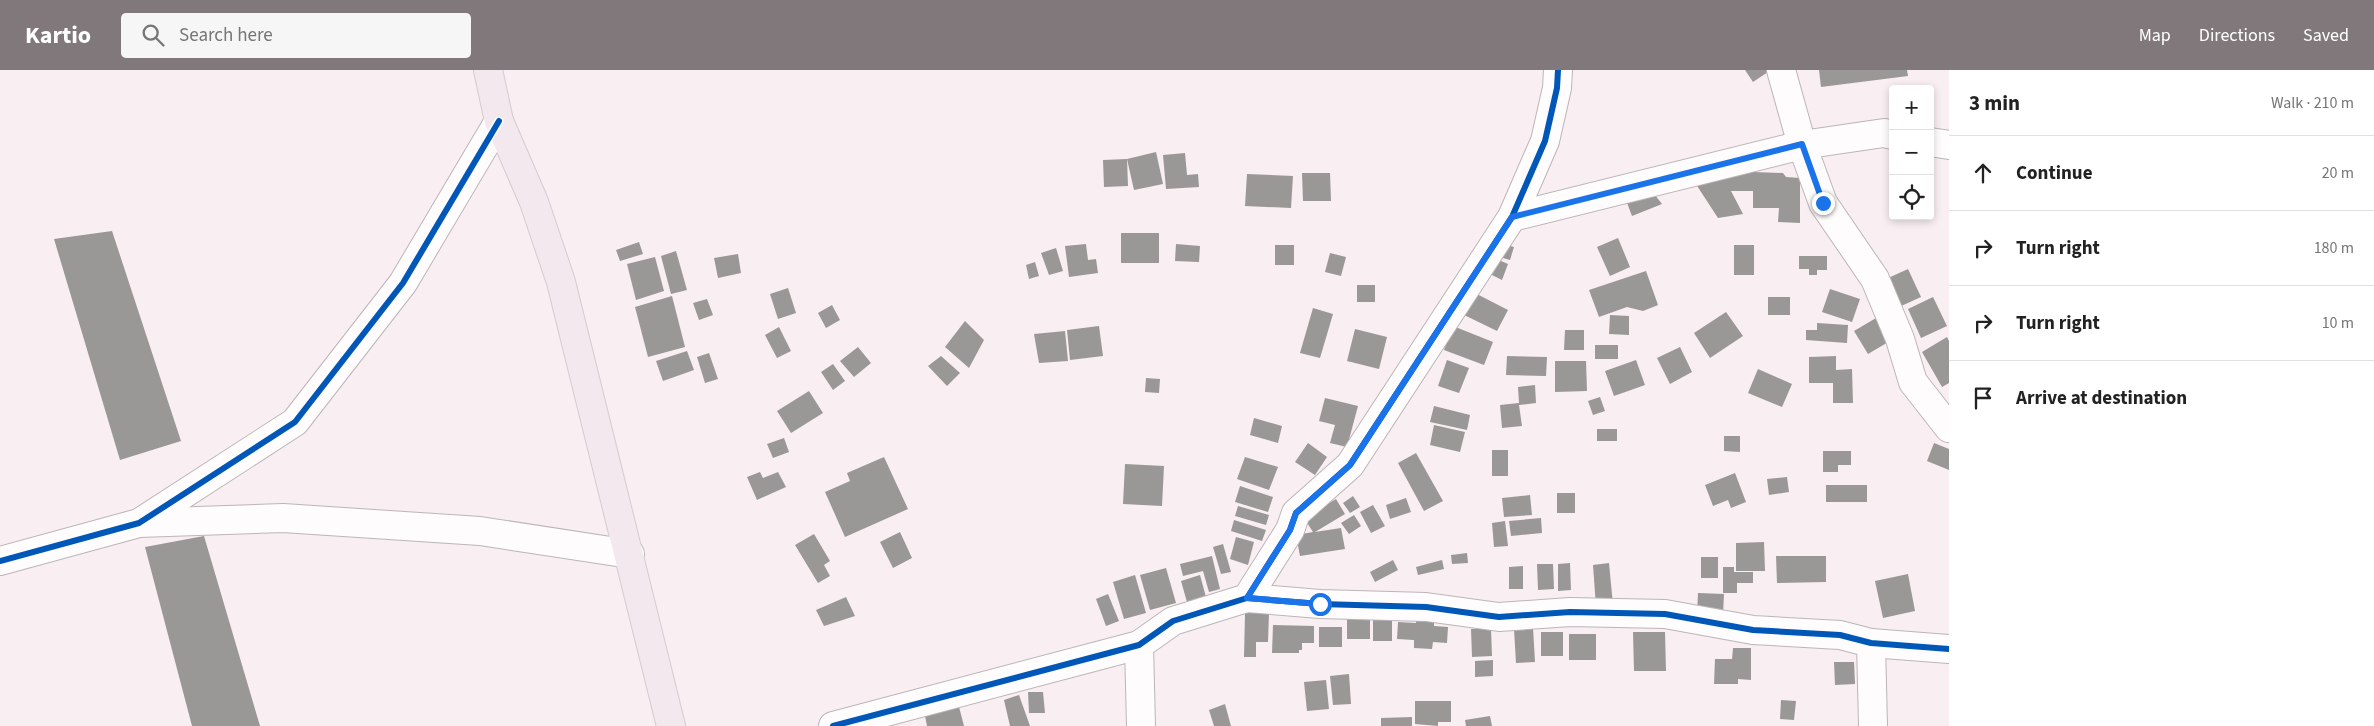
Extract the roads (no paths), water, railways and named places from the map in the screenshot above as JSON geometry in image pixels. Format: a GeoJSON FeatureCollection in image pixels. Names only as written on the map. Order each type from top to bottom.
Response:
{"type":"FeatureCollection","features":[{"type":"Feature","properties":{"kind":"main road"},"geometry":{"type":"LineString","coordinates":[[488,70],[499,121],[534,202],[561,282],[630,554],[671,726]]}},
{"type":"Feature","properties":{"kind":"street"},"geometry":{"type":"LineString","coordinates":[[1247,598],[1290,530],[1296,513],[1350,465],[1512,217],[1545,141],[1557,88],[1558,70]]}},
{"type":"Feature","properties":{"kind":"street"},"geometry":{"type":"LineString","coordinates":[[1781,70],[1802,144],[1823,203],[1875,279],[1900,339],[1913,382],[1949,428]]}},
{"type":"Feature","properties":{"kind":"street"},"geometry":{"type":"LineString","coordinates":[[139,523],[295,422],[403,283],[499,121]]}},
{"type":"Feature","properties":{"kind":"street"},"geometry":{"type":"LineString","coordinates":[[1512,217],[1802,144],[1884,133],[1889,134]]}},
{"type":"Feature","properties":{"kind":"street"},"geometry":{"type":"LineString","coordinates":[[1934,143],[1949,145]]}},
{"type":"Feature","properties":{"kind":"street"},"geometry":{"type":"LineString","coordinates":[[0,562],[139,523],[283,518],[480,531],[630,554]]}},
{"type":"Feature","properties":{"kind":"street"},"geometry":{"type":"LineString","coordinates":[[833,726],[1139,645],[1173,621],[1247,598],[1320,604],[1426,607],[1499,617],[1570,612],[1665,614],[1753,630],[1840,635],[1871,642],[1949,649]]}},
{"type":"Feature","properties":{"kind":"street"},"geometry":{"type":"LineString","coordinates":[[1871,642],[1873,726]]}},
{"type":"Feature","properties":{"kind":"street"},"geometry":{"type":"LineString","coordinates":[[1139,645],[1141,726]]}}]}
